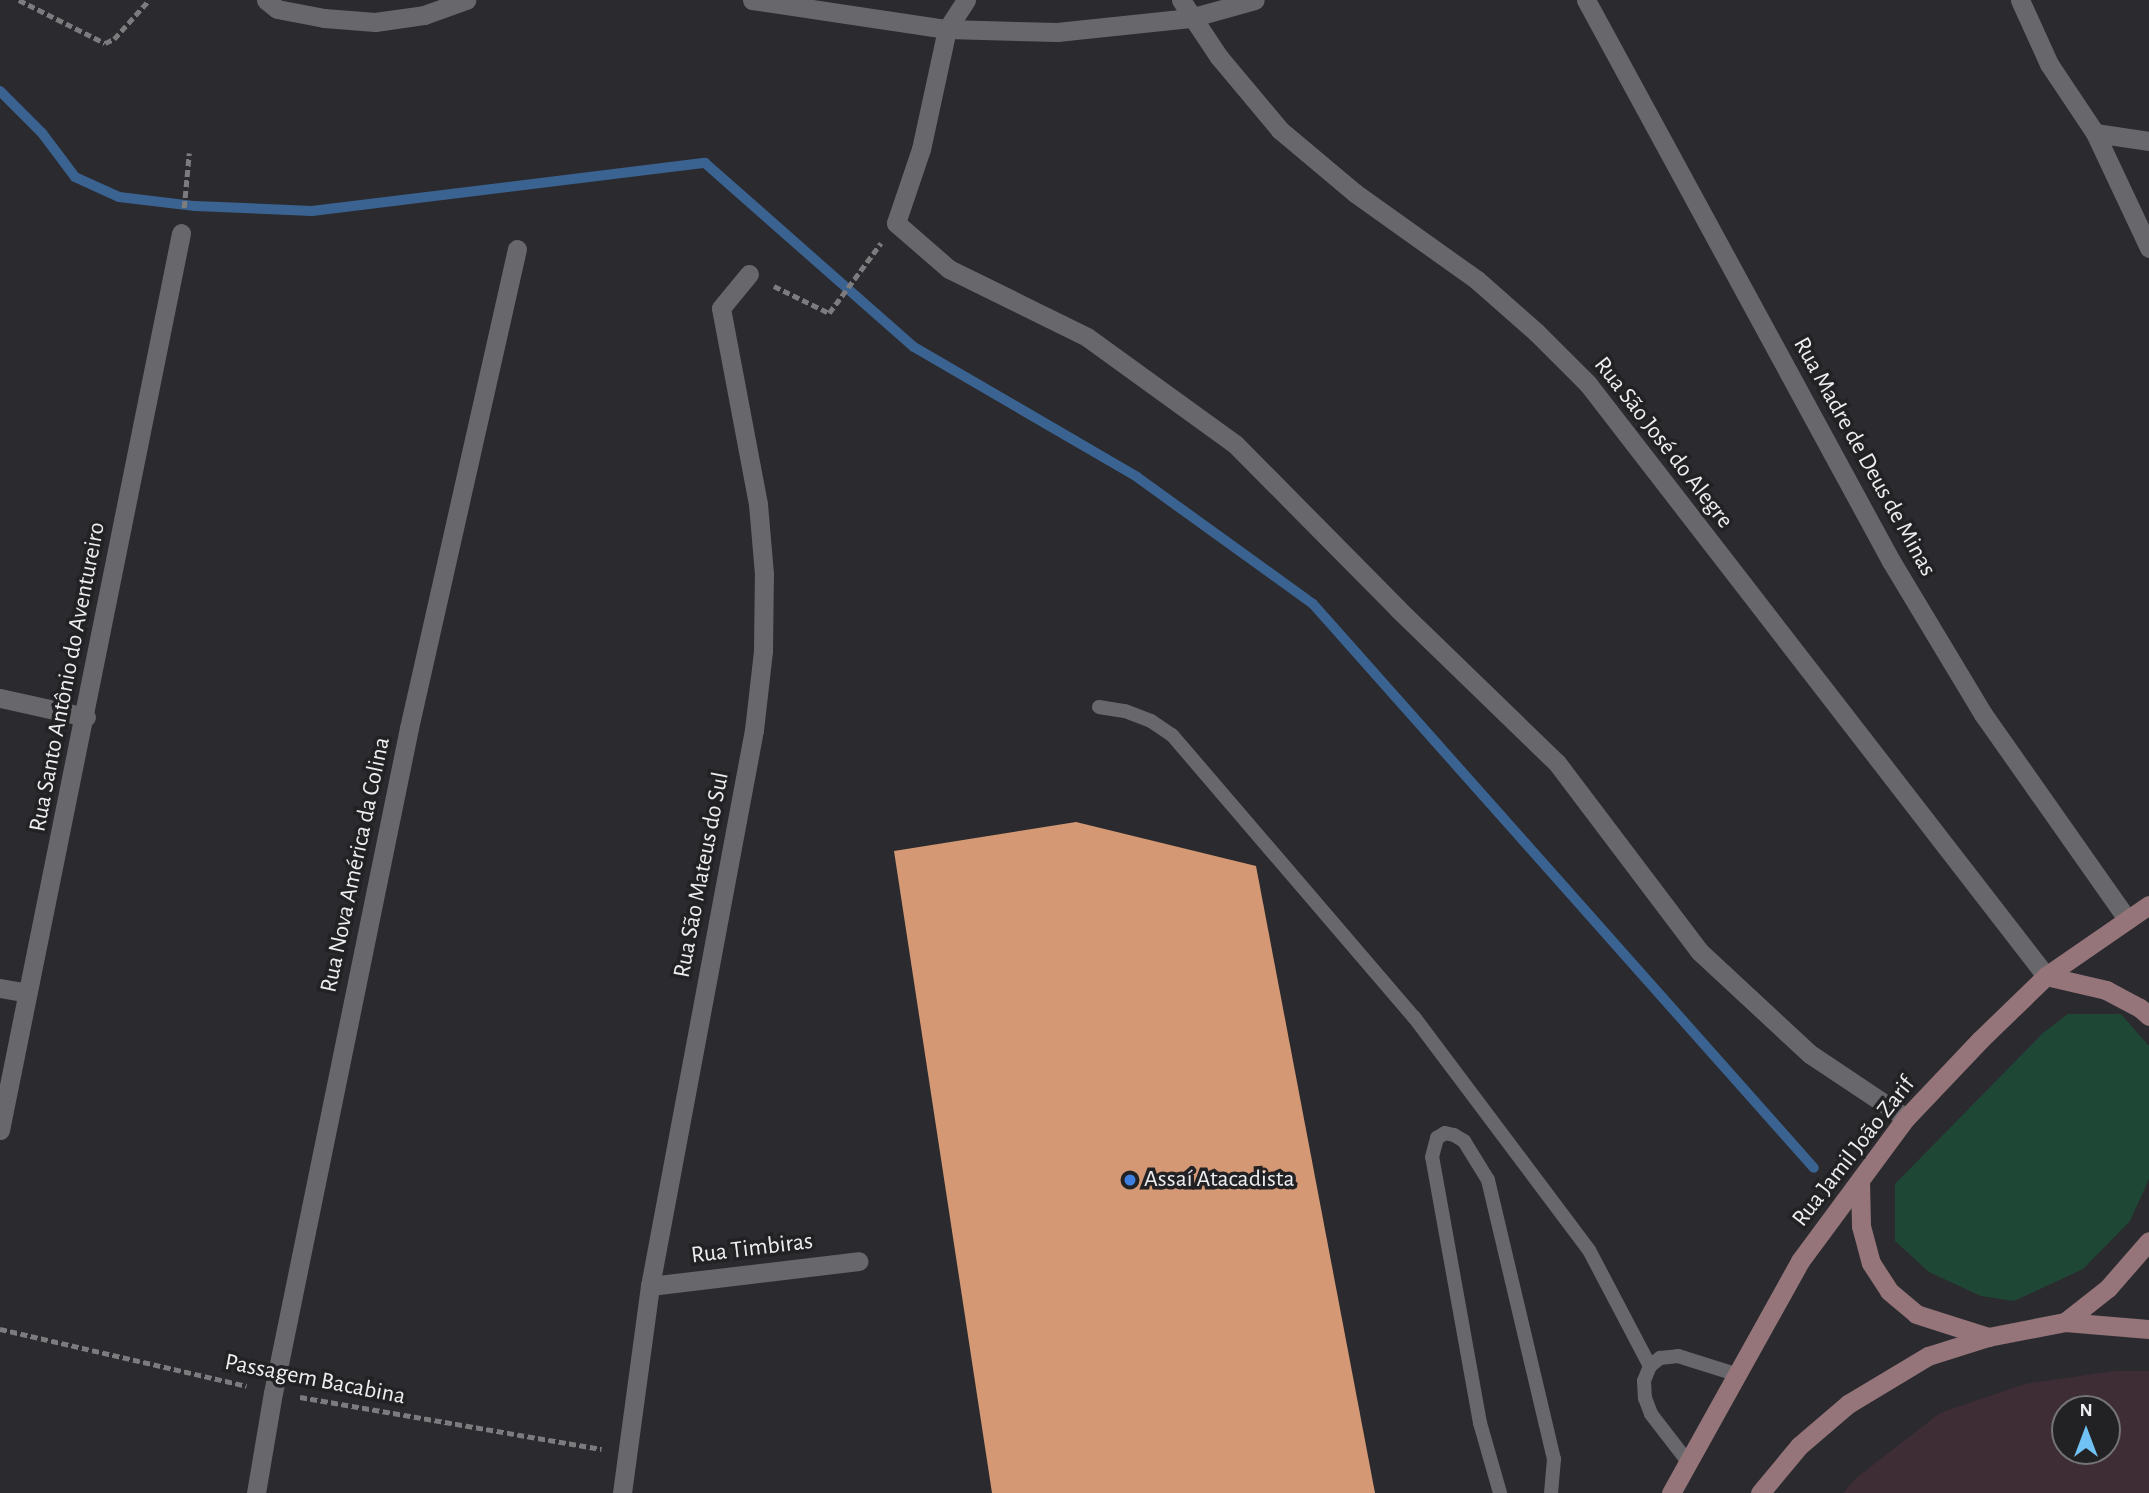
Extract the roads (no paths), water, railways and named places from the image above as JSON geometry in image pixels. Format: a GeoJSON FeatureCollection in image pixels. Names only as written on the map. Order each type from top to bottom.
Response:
{"type":"FeatureCollection","features":[{"type":"Feature","properties":{"kind":"main road","name":"Rua Jamil João Zarif"},"geometry":{"type":"LineString","coordinates":[[1671,1493],[1800,1261],[1906,1118],[1979,1040],[2046,976],[2149,905]]}},
{"type":"Feature","properties":{"kind":"main road"},"geometry":{"type":"LineString","coordinates":[[2046,976],[2106,990],[2140,1007],[2149,1016]]}},
{"type":"Feature","properties":{"kind":"main road"},"geometry":{"type":"LineString","coordinates":[[1860,1181],[1864,1239],[1871,1263],[1889,1291],[1916,1314],[1988,1337]]}},
{"type":"Feature","properties":{"kind":"main road"},"geometry":{"type":"LineString","coordinates":[[2065,1322],[2108,1289],[2149,1241]]}},
{"type":"Feature","properties":{"kind":"main road"},"geometry":{"type":"LineString","coordinates":[[1760,1493],[1799,1446],[1848,1404],[1928,1356],[1988,1337],[2065,1322],[2149,1329]]}},
{"type":"Feature","properties":{"kind":"street"},"geometry":{"type":"LineString","coordinates":[[266,0],[277,9],[324,18],[375,22],[424,15],[466,0]]}},
{"type":"Feature","properties":{"kind":"street"},"geometry":{"type":"LineString","coordinates":[[752,0],[947,29],[1057,32],[1190,18],[1255,0]]}},
{"type":"Feature","properties":{"kind":"street"},"geometry":{"type":"LineString","coordinates":[[966,0],[947,29],[921,149],[896,223],[948,269],[1087,337],[1235,444],[1398,610],[1557,763],[1699,951],[1810,1054],[1906,1118]]}},
{"type":"Feature","properties":{"kind":"street","name":"Rua São José do Alegre"},"geometry":{"type":"LineString","coordinates":[[1181,0],[1190,18],[1280,130],[1355,192],[1477,280],[1536,331],[1588,384],[2046,976]]}},
{"type":"Feature","properties":{"kind":"street","name":"Rua Madre de Deus de Minas"},"geometry":{"type":"LineString","coordinates":[[1587,0],[1891,561],[1983,714],[2127,919]]}},
{"type":"Feature","properties":{"kind":"street"},"geometry":{"type":"LineString","coordinates":[[2020,0],[2049,64],[2095,133],[2149,248]]}},
{"type":"Feature","properties":{"kind":"street"},"geometry":{"type":"LineString","coordinates":[[2095,133],[2149,141]]}},
{"type":"Feature","properties":{"kind":"street","name":"Rua Santo Antônio do Aventureiro"},"geometry":{"type":"LineString","coordinates":[[0,1130],[86,717],[181,233]]}},
{"type":"Feature","properties":{"kind":"street","name":"Rua Nova América da Colina"},"geometry":{"type":"LineString","coordinates":[[256,1493],[274,1392],[409,728],[517,249]]}},
{"type":"Feature","properties":{"kind":"street","name":"Rua São Mateus do Sul"},"geometry":{"type":"LineString","coordinates":[[622,1493],[650,1286],[754,730],[763,652],[764,574],[758,504],[721,308],[749,274]]}},
{"type":"Feature","properties":{"kind":"street"},"geometry":{"type":"LineString","coordinates":[[0,698],[86,717]]}},
{"type":"Feature","properties":{"kind":"street"},"geometry":{"type":"LineString","coordinates":[[0,988],[27,993]]}},
{"type":"Feature","properties":{"kind":"street","name":"Rua Timbiras"},"geometry":{"type":"LineString","coordinates":[[650,1286],[859,1261]]}},
{"type":"Feature","properties":{"kind":"lane"},"geometry":{"type":"LineString","coordinates":[[1099,707],[1125,711],[1151,721],[1172,736],[1413,1017],[1573,1225],[1650,1366]]}},
{"type":"Feature","properties":{"kind":"lane"},"geometry":{"type":"LineString","coordinates":[[1500,1493],[1480,1423],[1432,1157],[1437,1138],[1445,1133],[1464,1141],[1488,1180],[1554,1459],[1551,1493]]}},
{"type":"Feature","properties":{"kind":"lane"},"geometry":{"type":"LineString","coordinates":[[1688,1462],[1651,1414],[1645,1398],[1644,1381],[1650,1366],[1660,1358],[1678,1356],[1735,1374]]}},
{"type":"Feature","properties":{"kind":"waterway"},"geometry":{"type":"LineString","coordinates":[[0,91],[42,133],[75,177],[119,197],[195,206],[312,211],[705,163],[914,347],[1137,477],[1313,604],[1814,1168]]}},
{"type":"Feature","properties":{"kind":"place","name":"Assaí Atacadista"},"geometry":{"type":"Point","coordinates":[1130,1180]}}]}
